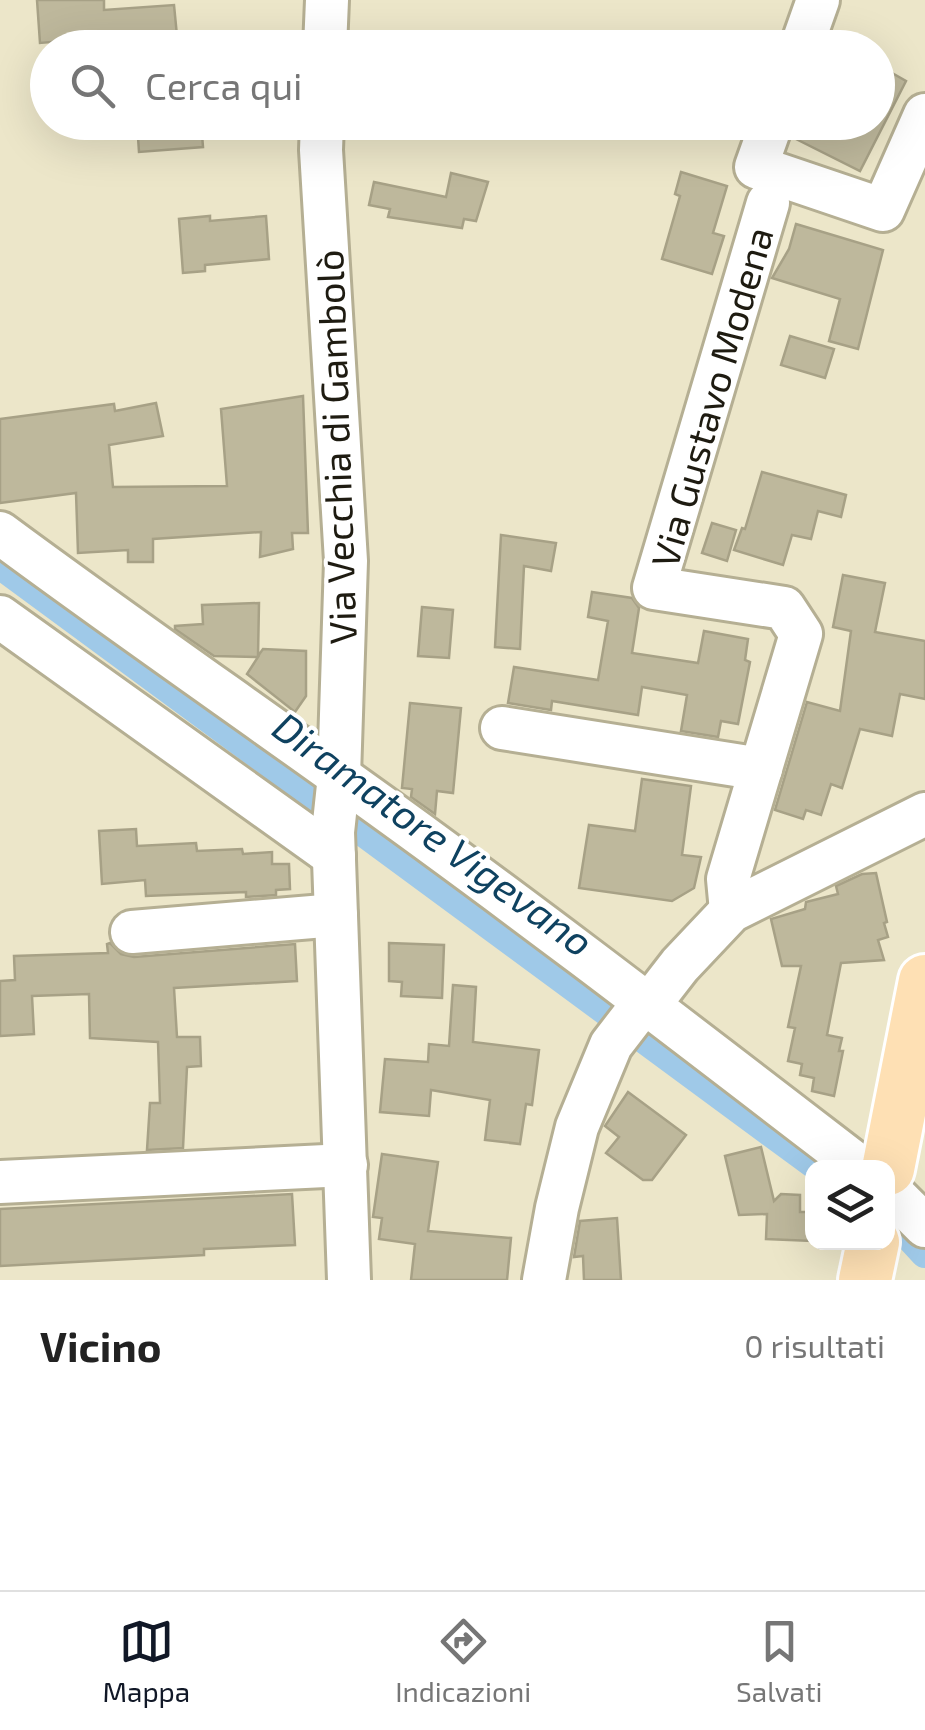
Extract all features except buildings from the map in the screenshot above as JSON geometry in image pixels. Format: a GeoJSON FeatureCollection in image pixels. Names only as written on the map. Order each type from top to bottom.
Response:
{"type":"FeatureCollection","features":[{"type":"Feature","properties":{"kind":"main road"},"geometry":{"type":"LineString","coordinates":[[890,1160],[925,981]]}},
{"type":"Feature","properties":{"kind":"main road"},"geometry":{"type":"LineString","coordinates":[[866,1280],[872,1250]]}},
{"type":"Feature","properties":{"kind":"street"},"geometry":{"type":"LineString","coordinates":[[326,30],[327,0]]}},
{"type":"Feature","properties":{"kind":"street"},"geometry":{"type":"LineString","coordinates":[[807,30],[818,0]]}},
{"type":"Feature","properties":{"kind":"street"},"geometry":{"type":"LineString","coordinates":[[766,140],[756,167],[883,210],[925,115]]}},
{"type":"Feature","properties":{"kind":"street","name":"Via Vecchia di Gambolò"},"geometry":{"type":"LineString","coordinates":[[321,140],[346,561],[336,915],[349,1280]]}},
{"type":"Feature","properties":{"kind":"street","name":"Via Gustavo Modena"},"geometry":{"type":"LineString","coordinates":[[731,911],[728,878],[801,634],[784,608],[654,588],[768,203]]}},
{"type":"Feature","properties":{"kind":"street"},"geometry":{"type":"LineString","coordinates":[[0,533],[167,656],[336,814]]}},
{"type":"Feature","properties":{"kind":"street"},"geometry":{"type":"LineString","coordinates":[[0,617],[336,814],[643,1008],[850,1160]]}},
{"type":"Feature","properties":{"kind":"street"},"geometry":{"type":"LineString","coordinates":[[502,728],[760,768]]}},
{"type":"Feature","properties":{"kind":"street"},"geometry":{"type":"LineString","coordinates":[[544,1280],[556,1208],[577,1128],[611,1045],[731,911],[925,814]]}},
{"type":"Feature","properties":{"kind":"street"},"geometry":{"type":"LineString","coordinates":[[132,932],[336,915]]}},
{"type":"Feature","properties":{"kind":"street"},"geometry":{"type":"LineString","coordinates":[[0,1182],[346,1164]]}},
{"type":"Feature","properties":{"kind":"street"},"geometry":{"type":"LineString","coordinates":[[895,1196],[925,1226]]}},
{"type":"Feature","properties":{"kind":"waterway","name":"Diramatore Vigevano"},"geometry":{"type":"LineString","coordinates":[[0,564],[809,1160]]}},
{"type":"Feature","properties":{"kind":"waterway","name":"Diramatore Vigevano"},"geometry":{"type":"LineString","coordinates":[[913,1240],[925,1253]]}}]}
